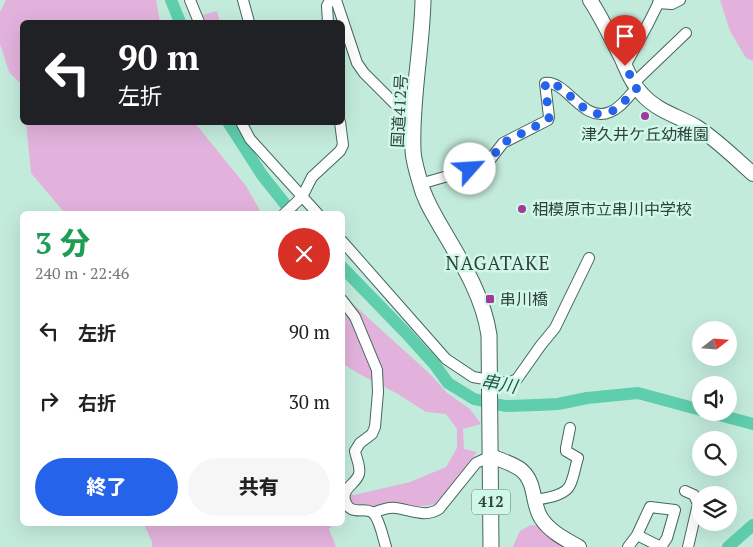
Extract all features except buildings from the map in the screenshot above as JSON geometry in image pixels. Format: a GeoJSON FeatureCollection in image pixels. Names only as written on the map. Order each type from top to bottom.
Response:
{"type":"FeatureCollection","features":[{"type":"Feature","properties":{"kind":"highway","name":"国道412号"},"geometry":{"type":"LineString","coordinates":[[424,0],[414,112],[413,150],[420,184],[428,203],[473,284],[484,310],[489,335],[489,384]]}},
{"type":"Feature","properties":{"kind":"highway","name":"412"},"geometry":{"type":"LineString","coordinates":[[489,384],[491,547]]}},
{"type":"Feature","properties":{"kind":"main road"},"geometry":{"type":"LineString","coordinates":[[590,0],[635,85],[648,100],[659,109],[707,134],[753,174]]}},
{"type":"Feature","properties":{"kind":"main road"},"geometry":{"type":"LineString","coordinates":[[491,456],[514,465],[523,471],[531,484],[538,513],[547,526],[578,547]]}},
{"type":"Feature","properties":{"kind":"street"},"geometry":{"type":"LineString","coordinates":[[190,0],[198,20]]}},
{"type":"Feature","properties":{"kind":"street"},"geometry":{"type":"LineString","coordinates":[[243,0],[248,20]]}},
{"type":"Feature","properties":{"kind":"street"},"geometry":{"type":"LineString","coordinates":[[328,20],[327,6],[330,0]]}},
{"type":"Feature","properties":{"kind":"street"},"geometry":{"type":"LineString","coordinates":[[336,0],[343,20]]}},
{"type":"Feature","properties":{"kind":"street"},"geometry":{"type":"LineString","coordinates":[[625,66],[659,1],[672,4],[680,0]]}},
{"type":"Feature","properties":{"kind":"street"},"geometry":{"type":"LineString","coordinates":[[345,27],[357,63],[364,73],[402,112],[414,112]]}},
{"type":"Feature","properties":{"kind":"street"},"geometry":{"type":"LineString","coordinates":[[420,184],[486,165],[503,143],[548,120],[545,83],[559,87],[592,113],[609,113],[617,108],[639,78],[686,34]]}},
{"type":"Feature","properties":{"kind":"street"},"geometry":{"type":"LineString","coordinates":[[243,125],[250,139],[301,198],[315,211]]}},
{"type":"Feature","properties":{"kind":"street"},"geometry":{"type":"LineString","coordinates":[[287,211],[301,198],[312,177],[338,154],[342,148],[340,125]]}},
{"type":"Feature","properties":{"kind":"street"},"geometry":{"type":"LineString","coordinates":[[345,245],[446,359],[473,377],[489,384],[508,383],[517,379],[555,328],[589,258]]}},
{"type":"Feature","properties":{"kind":"street"},"geometry":{"type":"LineString","coordinates":[[345,304],[355,317],[377,370],[378,380],[375,427],[372,434],[360,443],[355,451],[359,473],[345,494]]}},
{"type":"Feature","properties":{"kind":"street"},"geometry":{"type":"LineString","coordinates":[[535,500],[559,494],[568,489],[570,485],[578,458],[566,450],[570,428]]}},
{"type":"Feature","properties":{"kind":"street"},"geometry":{"type":"LineString","coordinates":[[373,513],[390,508],[425,513],[435,511],[476,463],[491,456]]}},
{"type":"Feature","properties":{"kind":"street"},"geometry":{"type":"LineString","coordinates":[[685,491],[694,496],[698,504],[688,547]]}},
{"type":"Feature","properties":{"kind":"street"},"geometry":{"type":"LineString","coordinates":[[345,500],[349,507],[354,510],[373,513],[379,524],[386,547]]}},
{"type":"Feature","properties":{"kind":"street"},"geometry":{"type":"LineString","coordinates":[[628,547],[637,535]]}},
{"type":"Feature","properties":{"kind":"shaded area"},"geometry":{"type":"Polygon","coordinates":[[[6,0],[156,0],[160,20],[20,20],[20,83],[9,72],[0,44],[0,12],[6,0]]]}},
{"type":"Feature","properties":{"kind":"shaded area"},"geometry":{"type":"Polygon","coordinates":[[[720,0],[753,0],[753,61],[746,58],[730,31],[720,0]]]}},
{"type":"Feature","properties":{"kind":"shaded area"},"geometry":{"type":"Polygon","coordinates":[[[217,11],[219,20],[205,20],[203,15],[217,11]]]}},
{"type":"Feature","properties":{"kind":"shaded area"},"geometry":{"type":"Polygon","coordinates":[[[26,125],[197,125],[246,186],[260,211],[63,211],[31,173],[26,125]]]}},
{"type":"Feature","properties":{"kind":"shaded area"},"geometry":{"type":"Polygon","coordinates":[[[345,297],[431,375],[447,393],[470,409],[481,424],[463,429],[464,449],[477,452],[436,504],[416,507],[345,510],[345,495],[354,495],[410,482],[446,467],[457,448],[457,429],[446,414],[426,412],[398,394],[345,365],[345,297]]]}},
{"type":"Feature","properties":{"kind":"shaded area"},"geometry":{"type":"Polygon","coordinates":[[[531,525],[546,526],[579,547],[514,547],[520,531],[531,525]]]}},
{"type":"Feature","properties":{"kind":"shaded area"},"geometry":{"type":"Polygon","coordinates":[[[145,526],[331,526],[329,529],[336,547],[152,547],[152,542],[145,526]]]}},
{"type":"Feature","properties":{"kind":"waterway","name":"串川"},"geometry":{"type":"LineString","coordinates":[[171,0],[179,20]]}},
{"type":"Feature","properties":{"kind":"waterway","name":"串川"},"geometry":{"type":"LineString","coordinates":[[230,125],[262,175],[291,211]]}},
{"type":"Feature","properties":{"kind":"waterway","name":"串川"},"geometry":{"type":"LineString","coordinates":[[345,270],[406,333],[435,365],[448,383],[474,399],[505,406],[537,405],[638,393],[692,408]]}},
{"type":"Feature","properties":{"kind":"waterway","name":"串川"},"geometry":{"type":"LineString","coordinates":[[737,420],[753,424]]}},
{"type":"Feature","properties":{"kind":"waterway","name":"串川"},"geometry":{"type":"LineString","coordinates":[[728,547],[753,525]]}},
{"type":"Feature","properties":{"kind":"place","name":"津久井ケ丘幼稚園"},"geometry":{"type":"Point","coordinates":[645,116]}},
{"type":"Feature","properties":{"kind":"place","name":"相模原市立串川中学校"},"geometry":{"type":"Point","coordinates":[522,209]}},
{"type":"Feature","properties":{"kind":"place","name":"串川橋"},"geometry":{"type":"Point","coordinates":[490,299]}},
{"type":"Feature","properties":{"kind":"district","name":"NAGATAKE"},"geometry":{"type":"Point","coordinates":[498,263]}},
{"type":"Feature","properties":{"kind":"route"},"geometry":{"type":"LineString","coordinates":[[470,169],[486,165],[503,143],[548,120],[545,83],[559,87],[592,113],[605,114],[617,108],[637,88],[625,66]]}}]}
